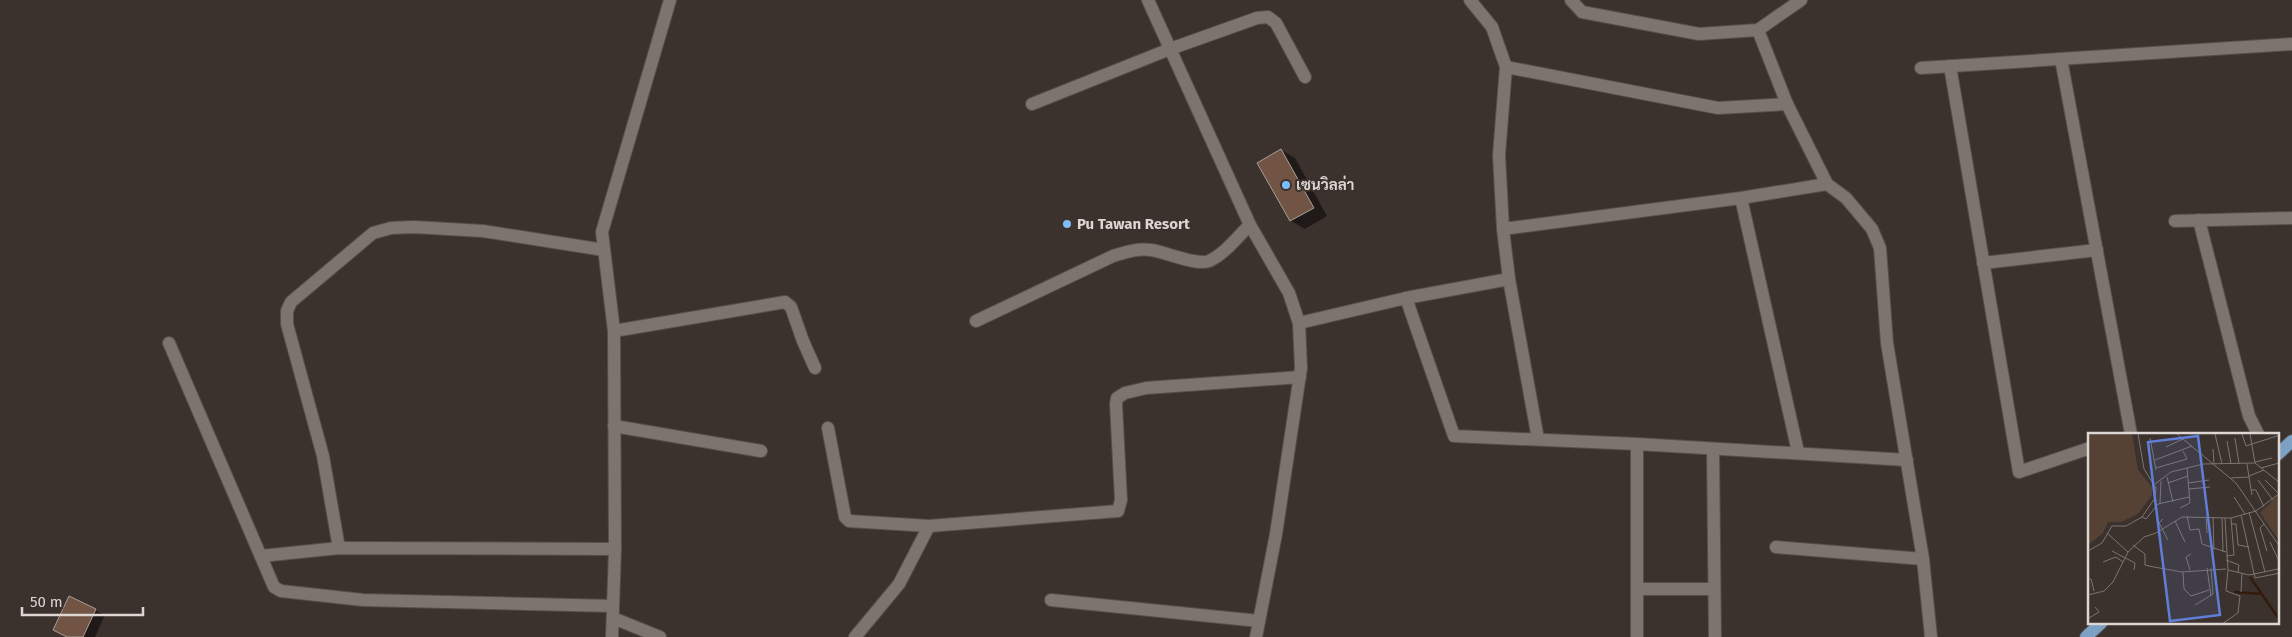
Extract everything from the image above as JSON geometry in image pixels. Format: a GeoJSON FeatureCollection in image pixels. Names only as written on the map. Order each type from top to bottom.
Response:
{"type":"FeatureCollection","features":[{"type":"Feature","properties":{"kind":"main road"},"geometry":{"type":"LineString","coordinates":[[2280,452],[2292,441]]}},
{"type":"Feature","properties":{"kind":"main road"},"geometry":{"type":"LineString","coordinates":[[2086,637],[2100,624]]}},
{"type":"Feature","properties":{"kind":"street"},"geometry":{"type":"LineString","coordinates":[[612,637],[614,331],[602,232],[670,0]]}},
{"type":"Feature","properties":{"kind":"street"},"geometry":{"type":"LineString","coordinates":[[1148,0],[1250,225],[1289,293],[1299,323],[1300,377],[1276,534],[1256,637]]}},
{"type":"Feature","properties":{"kind":"street"},"geometry":{"type":"LineString","coordinates":[[1470,0],[1492,28],[1506,67],[1500,155],[1503,229],[1509,279],[1538,439]]}},
{"type":"Feature","properties":{"kind":"street"},"geometry":{"type":"LineString","coordinates":[[1571,0],[1582,12],[1699,34],[1758,30],[1801,0]]}},
{"type":"Feature","properties":{"kind":"street"},"geometry":{"type":"LineString","coordinates":[[1032,104],[1170,49],[1257,18],[1268,17],[1276,23],[1305,77]]}},
{"type":"Feature","properties":{"kind":"street"},"geometry":{"type":"LineString","coordinates":[[1758,30],[1787,104],[1827,184],[1846,198],[1872,229],[1880,248],[1887,343],[1923,559],[1931,637]]}},
{"type":"Feature","properties":{"kind":"street"},"geometry":{"type":"LineString","coordinates":[[1921,68],[2292,44]]}},
{"type":"Feature","properties":{"kind":"street"},"geometry":{"type":"LineString","coordinates":[[2061,59],[2131,433]]}},
{"type":"Feature","properties":{"kind":"street"},"geometry":{"type":"LineString","coordinates":[[1950,66],[2020,472],[2088,449]]}},
{"type":"Feature","properties":{"kind":"street"},"geometry":{"type":"LineString","coordinates":[[1506,67],[1718,108],[1787,104]]}},
{"type":"Feature","properties":{"kind":"street"},"geometry":{"type":"LineString","coordinates":[[1503,229],[1742,198],[1827,184]]}},
{"type":"Feature","properties":{"kind":"street"},"geometry":{"type":"LineString","coordinates":[[1742,198],[1798,452]]}},
{"type":"Feature","properties":{"kind":"street"},"geometry":{"type":"LineString","coordinates":[[2175,221],[2292,218]]}},
{"type":"Feature","properties":{"kind":"street"},"geometry":{"type":"LineString","coordinates":[[2199,220],[2250,416],[2258,433]]}},
{"type":"Feature","properties":{"kind":"street"},"geometry":{"type":"LineString","coordinates":[[976,322],[1113,256],[1134,249],[1152,250],[1207,262],[1220,253],[1250,225]]}},
{"type":"Feature","properties":{"kind":"street"},"geometry":{"type":"LineString","coordinates":[[339,548],[323,456],[288,324],[287,311],[291,302],[373,233],[391,228],[414,227],[483,231],[604,250]]}},
{"type":"Feature","properties":{"kind":"street"},"geometry":{"type":"LineString","coordinates":[[1983,263],[2096,250]]}},
{"type":"Feature","properties":{"kind":"street"},"geometry":{"type":"LineString","coordinates":[[1299,323],[1406,298],[1509,279]]}},
{"type":"Feature","properties":{"kind":"street"},"geometry":{"type":"LineString","coordinates":[[1406,298],[1454,436],[1798,452],[1908,460]]}},
{"type":"Feature","properties":{"kind":"street"},"geometry":{"type":"LineString","coordinates":[[614,331],[785,302],[791,307],[815,368]]}},
{"type":"Feature","properties":{"kind":"street"},"geometry":{"type":"LineString","coordinates":[[169,343],[274,587],[292,594],[363,600],[613,612],[660,637]]}},
{"type":"Feature","properties":{"kind":"street"},"geometry":{"type":"LineString","coordinates":[[828,428],[845,516],[849,521],[929,526],[1118,511],[1121,500],[1117,398],[1124,393],[1146,388],[1300,377]]}},
{"type":"Feature","properties":{"kind":"street"},"geometry":{"type":"LineString","coordinates":[[614,426],[761,451]]}},
{"type":"Feature","properties":{"kind":"street"},"geometry":{"type":"LineString","coordinates":[[1637,444],[1637,637]]}},
{"type":"Feature","properties":{"kind":"street"},"geometry":{"type":"LineString","coordinates":[[1713,449],[1715,637]]}},
{"type":"Feature","properties":{"kind":"street"},"geometry":{"type":"LineString","coordinates":[[855,637],[899,584],[929,526]]}},
{"type":"Feature","properties":{"kind":"street"},"geometry":{"type":"LineString","coordinates":[[1776,547],[1923,559]]}},
{"type":"Feature","properties":{"kind":"street"},"geometry":{"type":"LineString","coordinates":[[261,556],[339,548],[614,549]]}},
{"type":"Feature","properties":{"kind":"street"},"geometry":{"type":"LineString","coordinates":[[1638,588],[1714,589]]}},
{"type":"Feature","properties":{"kind":"street"},"geometry":{"type":"LineString","coordinates":[[1051,600],[1259,621]]}},
{"type":"Feature","properties":{"kind":"building","name":"เซนวิลล่า"},"geometry":{"type":"Polygon","coordinates":[[[1281,149],[1314,208],[1290,221],[1257,163],[1281,149]]]}},
{"type":"Feature","properties":{"kind":"building"},"geometry":{"type":"Polygon","coordinates":[[[69,596],[96,609],[83,637],[67,637],[53,630],[69,596]]]}},
{"type":"Feature","properties":{"kind":"place","name":"เซนวิลล่า"},"geometry":{"type":"Point","coordinates":[1286,185]}},
{"type":"Feature","properties":{"kind":"place","name":"Pu Tawan Resort"},"geometry":{"type":"Point","coordinates":[1067,224]}}]}
